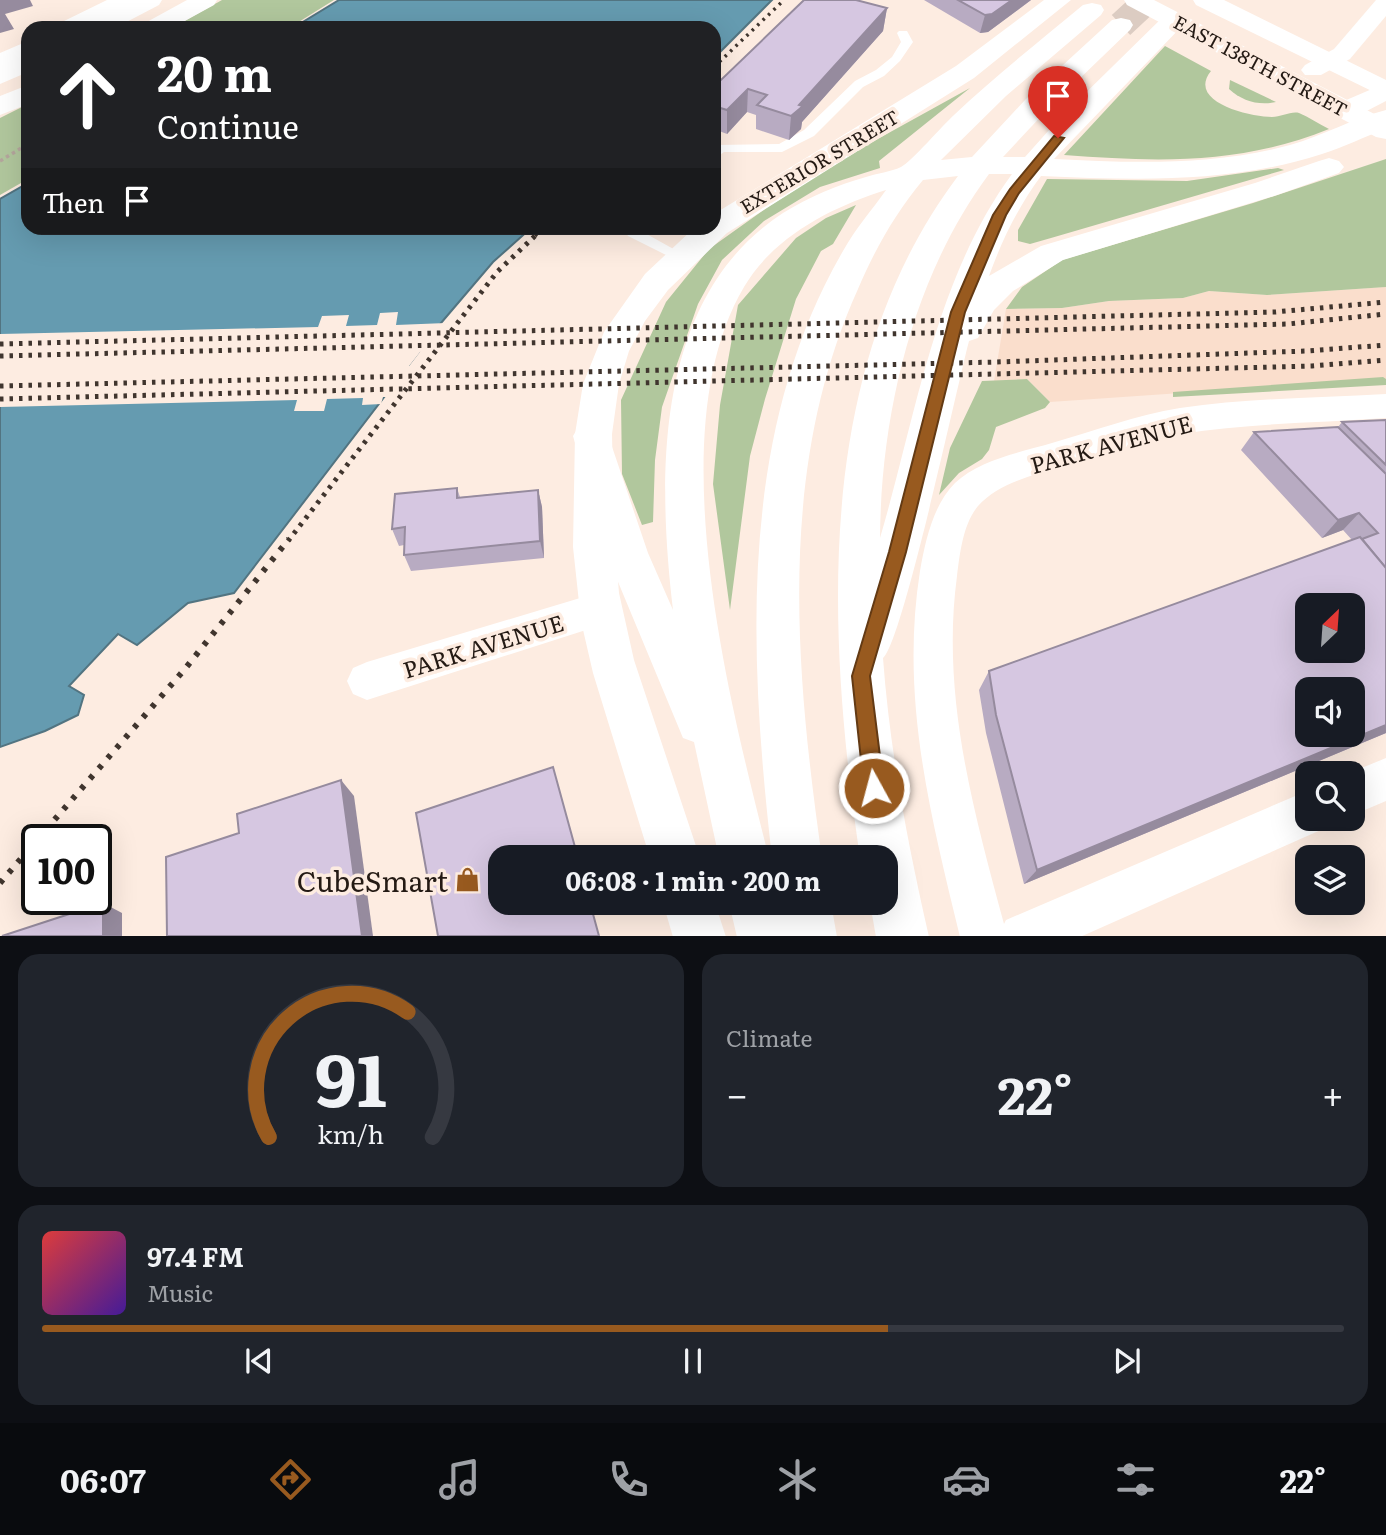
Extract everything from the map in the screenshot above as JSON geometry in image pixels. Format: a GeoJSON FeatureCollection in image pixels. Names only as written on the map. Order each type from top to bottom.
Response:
{"type":"FeatureCollection","features":[{"type":"Feature","properties":{"kind":"main road"},"geometry":{"type":"LineString","coordinates":[[110,21],[150,0]]}},
{"type":"Feature","properties":{"kind":"main road"},"geometry":{"type":"LineString","coordinates":[[129,21],[169,0]]}},
{"type":"Feature","properties":{"kind":"main road"},"geometry":{"type":"LineString","coordinates":[[167,21],[205,0]]}},
{"type":"Feature","properties":{"kind":"main road","name":"EXTERIOR STREET"},"geometry":{"type":"LineString","coordinates":[[721,223],[974,66],[1059,0]]}},
{"type":"Feature","properties":{"kind":"main road"},"geometry":{"type":"LineString","coordinates":[[861,676],[897,552],[958,312],[989,237],[1013,193],[1058,138],[1187,5]]}},
{"type":"Feature","properties":{"kind":"main road","name":"EAST 138TH STREET"},"geometry":{"type":"LineString","coordinates":[[1187,5],[1371,107]]}},
{"type":"Feature","properties":{"kind":"main road","name":"EAST 138TH STREET"},"geometry":{"type":"LineString","coordinates":[[1116,11],[1187,5],[1322,66],[1371,107],[1380,143]]}},
{"type":"Feature","properties":{"kind":"main road"},"geometry":{"type":"LineString","coordinates":[[883,845],[861,676],[858,577],[862,504],[874,415],[889,349],[904,304],[945,217],[994,149],[1116,11]]}},
{"type":"Feature","properties":{"kind":"main road"},"geometry":{"type":"LineString","coordinates":[[795,845],[780,718],[776,592],[779,536],[791,443],[811,363],[838,293],[855,259],[908,180],[969,116],[1116,11]]}},
{"type":"Feature","properties":{"kind":"main road"},"geometry":{"type":"LineString","coordinates":[[0,76],[21,66]]}},
{"type":"Feature","properties":{"kind":"main road"},"geometry":{"type":"LineString","coordinates":[[0,86],[21,76]]}},
{"type":"Feature","properties":{"kind":"main road"},"geometry":{"type":"LineString","coordinates":[[0,107],[21,96]]}},
{"type":"Feature","properties":{"kind":"main road"},"geometry":{"type":"LineString","coordinates":[[741,845],[725,782],[695,616],[687,548],[685,430],[692,383],[709,324],[727,287],[739,270],[764,244],[797,218],[863,187],[903,175],[950,167],[1005,165],[1132,171],[1214,167],[1283,156],[1371,107]]}},
{"type":"Feature","properties":{"kind":"main road"},"geometry":{"type":"LineString","coordinates":[[944,373],[982,303],[1001,283],[1039,259],[1084,242],[1294,180],[1380,143]]}},
{"type":"Feature","properties":{"kind":"main road","name":"EXTERIOR STREET"},"geometry":{"type":"LineString","coordinates":[[671,845],[618,680],[600,610],[593,518],[592,436],[599,389],[612,351],[642,300],[679,256],[705,235]]}},
{"type":"Feature","properties":{"kind":"main road"},"geometry":{"type":"LineString","coordinates":[[592,436],[627,552],[725,782]]}},
{"type":"Feature","properties":{"kind":"main road"},"geometry":{"type":"LineString","coordinates":[[898,914],[903,936]]}},
{"type":"Feature","properties":{"kind":"main road"},"geometry":{"type":"LineString","coordinates":[[693,915],[700,936]]}},
{"type":"Feature","properties":{"kind":"main road"},"geometry":{"type":"LineString","coordinates":[[758,915],[764,936]]}},
{"type":"Feature","properties":{"kind":"main road"},"geometry":{"type":"LineString","coordinates":[[807,915],[811,936]]}},
{"type":"Feature","properties":{"kind":"street"},"geometry":{"type":"LineString","coordinates":[[82,21],[124,0]]}},
{"type":"Feature","properties":{"kind":"street"},"geometry":{"type":"LineString","coordinates":[[1322,66],[1351,45],[1386,2]]}},
{"type":"Feature","properties":{"kind":"street"},"geometry":{"type":"LineString","coordinates":[[0,62],[21,52]]}},
{"type":"Feature","properties":{"kind":"street","name":"PARK AVENUE"},"geometry":{"type":"LineString","coordinates":[[984,936],[944,770],[932,705],[932,630],[938,575],[950,525],[968,493],[985,482],[1035,461],[1179,421],[1386,406]]}},
{"type":"Feature","properties":{"kind":"street","name":"PARK AVENUE"},"geometry":{"type":"LineString","coordinates":[[367,681],[600,610]]}},
{"type":"Feature","properties":{"kind":"street"},"geometry":{"type":"LineString","coordinates":[[1365,788],[1386,779]]}},
{"type":"Feature","properties":{"kind":"street"},"geometry":{"type":"LineString","coordinates":[[1023,936],[1295,818]]}},
{"type":"Feature","properties":{"kind":"lane"},"geometry":{"type":"LineString","coordinates":[[721,148],[782,148],[809,133],[832,114],[859,83],[880,73],[896,60],[907,42],[903,33]]}},
{"type":"Feature","properties":{"kind":"lane"},"geometry":{"type":"LineString","coordinates":[[636,235],[679,256]]}},
{"type":"Feature","properties":{"kind":"path"},"geometry":{"type":"LineString","coordinates":[[0,161],[21,148]]}},
{"type":"Feature","properties":{"kind":"shaded area"},"geometry":{"type":"Polygon","coordinates":[[[1386,287],[1386,379],[1050,402],[1027,379],[994,381],[1006,309],[1062,308],[1109,301],[1183,298],[1209,291],[1267,295],[1386,287]]]}},
{"type":"Feature","properties":{"kind":"green space"},"geometry":{"type":"Polygon","coordinates":[[[222,0],[334,0],[300,21],[184,21],[222,0]]]}},
{"type":"Feature","properties":{"kind":"green space"},"geometry":{"type":"Polygon","coordinates":[[[1165,46],[1211,71],[1206,82],[1207,91],[1224,106],[1262,116],[1299,113],[1329,129],[1296,141],[1231,155],[1133,159],[1064,155],[1165,46]]]}},
{"type":"Feature","properties":{"kind":"green space"},"geometry":{"type":"Polygon","coordinates":[[[1230,80],[1276,102],[1257,103],[1245,99],[1229,89],[1230,80]]]}},
{"type":"Feature","properties":{"kind":"green space"},"geometry":{"type":"Polygon","coordinates":[[[970,88],[879,161],[880,168],[820,187],[764,221],[722,260],[698,304],[662,407],[655,460],[653,522],[642,525],[622,474],[621,400],[666,302],[709,249],[768,207],[856,151],[970,88]]]}},
{"type":"Feature","properties":{"kind":"green space"},"geometry":{"type":"Polygon","coordinates":[[[21,108],[21,183],[0,195],[0,118],[21,108]]]}},
{"type":"Feature","properties":{"kind":"green space"},"geometry":{"type":"Polygon","coordinates":[[[1386,159],[1386,287],[1267,295],[1209,291],[1183,298],[1109,301],[1062,308],[1006,309],[1022,287],[1062,260],[1253,203],[1386,159]]]}},
{"type":"Feature","properties":{"kind":"green space"},"geometry":{"type":"Polygon","coordinates":[[[1278,168],[1284,170],[1030,244],[1018,241],[1018,230],[1047,179],[1187,181],[1278,168]]]}},
{"type":"Feature","properties":{"kind":"green space"},"geometry":{"type":"Polygon","coordinates":[[[856,205],[833,244],[821,251],[796,299],[750,456],[730,610],[713,484],[720,405],[738,305],[796,238],[826,218],[856,205]]]}},
{"type":"Feature","properties":{"kind":"green space"},"geometry":{"type":"Polygon","coordinates":[[[1383,377],[1386,379],[1386,385],[1173,397],[1173,392],[1383,377]]]}},
{"type":"Feature","properties":{"kind":"green space"},"geometry":{"type":"Polygon","coordinates":[[[1027,379],[1050,402],[1045,408],[996,427],[989,450],[982,459],[959,473],[939,495],[950,448],[982,381],[1027,379]]]}},
{"type":"Feature","properties":{"kind":"water"},"geometry":{"type":"Polygon","coordinates":[[[339,0],[772,0],[721,51],[721,21],[304,21],[339,0]]]}},
{"type":"Feature","properties":{"kind":"water"},"geometry":{"type":"Polygon","coordinates":[[[21,187],[21,235],[523,235],[493,262],[441,323],[234,593],[188,603],[137,645],[118,634],[69,686],[84,695],[78,715],[45,731],[0,747],[0,199],[21,187]]]}},
{"type":"Feature","properties":{"kind":"pier"},"geometry":{"type":"Polygon","coordinates":[[[398,312],[396,325],[446,323],[425,351],[420,352],[409,366],[413,367],[391,397],[383,397],[381,404],[362,405],[363,398],[327,399],[324,411],[294,411],[297,400],[0,407],[0,334],[318,327],[322,316],[349,315],[346,326],[377,325],[380,313],[398,312]]]}},
{"type":"Feature","properties":{"kind":"building"},"geometry":{"type":"Polygon","coordinates":[[[804,0],[856,0],[887,8],[799,105],[803,106],[791,116],[757,105],[767,95],[748,89],[727,110],[721,108],[721,80],[804,0]]]}},
{"type":"Feature","properties":{"kind":"building"},"geometry":{"type":"Polygon","coordinates":[[[958,0],[1012,0],[992,14],[985,15],[958,0]]]}},
{"type":"Feature","properties":{"kind":"building"},"geometry":{"type":"Polygon","coordinates":[[[1386,420],[1386,465],[1342,422],[1386,420]]]}},
{"type":"Feature","properties":{"kind":"building"},"geometry":{"type":"Polygon","coordinates":[[[1338,427],[1386,474],[1386,568],[1362,539],[1378,533],[1359,513],[1338,520],[1254,432],[1338,427]]]}},
{"type":"Feature","properties":{"kind":"building"},"geometry":{"type":"Polygon","coordinates":[[[457,488],[457,498],[538,490],[540,541],[404,555],[405,527],[392,529],[395,494],[457,488]]]}},
{"type":"Feature","properties":{"kind":"building"},"geometry":{"type":"Polygon","coordinates":[[[1360,537],[1386,568],[1386,725],[1365,734],[1365,677],[1295,677],[1295,747],[1333,747],[1037,870],[996,715],[989,671],[1360,537]]]}},
{"type":"Feature","properties":{"kind":"building","name":"CubeSmart"},"geometry":{"type":"Polygon","coordinates":[[[553,767],[574,845],[488,845],[488,915],[593,915],[599,936],[438,936],[416,813],[553,767]]]}},
{"type":"Feature","properties":{"kind":"building"},"geometry":{"type":"Polygon","coordinates":[[[341,780],[362,936],[167,936],[166,857],[239,833],[237,814],[341,780]]]}},
{"type":"Feature","properties":{"kind":"building"},"geometry":{"type":"Polygon","coordinates":[[[66,915],[103,915],[103,936],[2,936],[66,915]]]}},
{"type":"Feature","properties":{"kind":"tunnel"},"geometry":{"type":"LineString","coordinates":[[1121,25],[1148,0]]}},
{"type":"Feature","properties":{"kind":"railway"},"geometry":{"type":"LineString","coordinates":[[721,60],[784,0]]}},
{"type":"Feature","properties":{"kind":"railway"},"geometry":{"type":"LineString","coordinates":[[450,333],[497,272],[536,235]]}},
{"type":"Feature","properties":{"kind":"railway"},"geometry":{"type":"LineString","coordinates":[[450,333],[1275,312],[1386,302]]}},
{"type":"Feature","properties":{"kind":"railway"},"geometry":{"type":"LineString","coordinates":[[440,345],[1288,324],[1386,314]]}},
{"type":"Feature","properties":{"kind":"railway"},"geometry":{"type":"LineString","coordinates":[[0,344],[450,333]]}},
{"type":"Feature","properties":{"kind":"railway"},"geometry":{"type":"LineString","coordinates":[[440,345],[450,333]]}},
{"type":"Feature","properties":{"kind":"railway"},"geometry":{"type":"LineString","coordinates":[[0,356],[440,345]]}},
{"type":"Feature","properties":{"kind":"railway"},"geometry":{"type":"LineString","coordinates":[[416,376],[440,345]]}},
{"type":"Feature","properties":{"kind":"railway"},"geometry":{"type":"LineString","coordinates":[[416,376],[997,362],[1306,351],[1386,345]]}},
{"type":"Feature","properties":{"kind":"railway"},"geometry":{"type":"LineString","coordinates":[[406,389],[1312,366],[1386,360]]}},
{"type":"Feature","properties":{"kind":"railway"},"geometry":{"type":"LineString","coordinates":[[0,386],[416,376]]}},
{"type":"Feature","properties":{"kind":"railway"},"geometry":{"type":"LineString","coordinates":[[406,389],[416,376]]}},
{"type":"Feature","properties":{"kind":"railway"},"geometry":{"type":"LineString","coordinates":[[0,399],[406,389]]}},
{"type":"Feature","properties":{"kind":"railway"},"geometry":{"type":"LineString","coordinates":[[288,541],[406,389]]}},
{"type":"Feature","properties":{"kind":"railway"},"geometry":{"type":"LineString","coordinates":[[0,883],[184,670],[289,539]]}},
{"type":"Feature","properties":{"kind":"place","name":"CubeSmart"},"geometry":{"type":"Point","coordinates":[468,880]}},
{"type":"Feature","properties":{"kind":"route"},"geometry":{"type":"LineString","coordinates":[[874,788],[861,676],[897,552],[958,312],[1000,215],[1014,192],[1058,138]]}}]}
